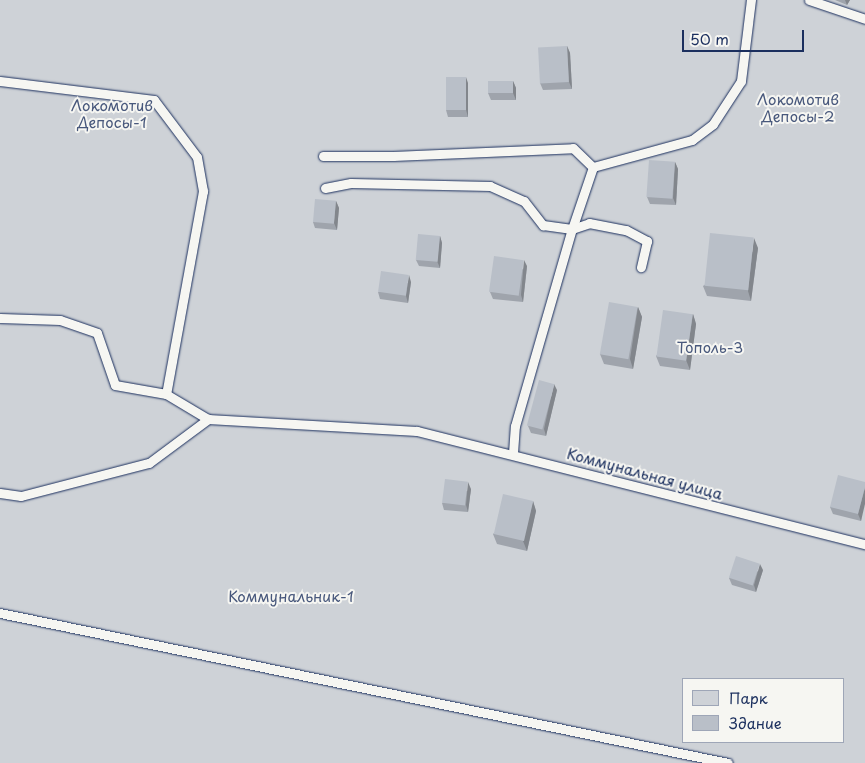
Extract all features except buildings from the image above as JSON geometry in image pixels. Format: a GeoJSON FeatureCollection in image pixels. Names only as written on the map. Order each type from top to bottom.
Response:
{"type":"FeatureCollection","features":[{"type":"Feature","properties":{"kind":"lane"},"geometry":{"type":"LineString","coordinates":[[594,166],[692,140],[713,124],[741,82],[751,0]]}},
{"type":"Feature","properties":{"kind":"lane"},"geometry":{"type":"LineString","coordinates":[[809,0],[865,19]]}},
{"type":"Feature","properties":{"kind":"lane"},"geometry":{"type":"LineString","coordinates":[[0,82],[154,100],[197,157],[203,191],[166,394]]}},
{"type":"Feature","properties":{"kind":"lane"},"geometry":{"type":"LineString","coordinates":[[324,156],[392,156],[573,148],[594,166]]}},
{"type":"Feature","properties":{"kind":"lane"},"geometry":{"type":"LineString","coordinates":[[513,453],[515,426],[572,229],[594,166]]}},
{"type":"Feature","properties":{"kind":"lane"},"geometry":{"type":"LineString","coordinates":[[325,188],[351,183],[490,186],[524,201],[543,225],[572,229],[590,222],[626,230],[647,241],[641,267]]}},
{"type":"Feature","properties":{"kind":"lane"},"geometry":{"type":"LineString","coordinates":[[0,318],[8,321],[60,320],[97,333],[115,385],[166,394],[208,419],[149,463],[20,496],[0,493]]}},
{"type":"Feature","properties":{"kind":"lane","name":"Коммунальная улица"},"geometry":{"type":"LineString","coordinates":[[208,419],[417,431],[513,453],[865,544]]}},
{"type":"Feature","properties":{"kind":"lane"},"geometry":{"type":"LineString","coordinates":[[0,613],[728,763]]}},
{"type":"Feature","properties":{"kind":"green space"},"geometry":{"type":"Polygon","coordinates":[[[0,0],[865,0],[865,763],[0,763],[0,0]]]}},
{"type":"Feature","properties":{"kind":"park label","name":"Локомотив Депосы-2"},"geometry":{"type":"Point","coordinates":[798,106]}},
{"type":"Feature","properties":{"kind":"park label","name":"Локомотив Депосы-1"},"geometry":{"type":"Point","coordinates":[112,112]}},
{"type":"Feature","properties":{"kind":"park label","name":"Тополь-3"},"geometry":{"type":"Point","coordinates":[710,347]}},
{"type":"Feature","properties":{"kind":"park label","name":"Коммунальник-1"},"geometry":{"type":"Point","coordinates":[291,596]}}]}
